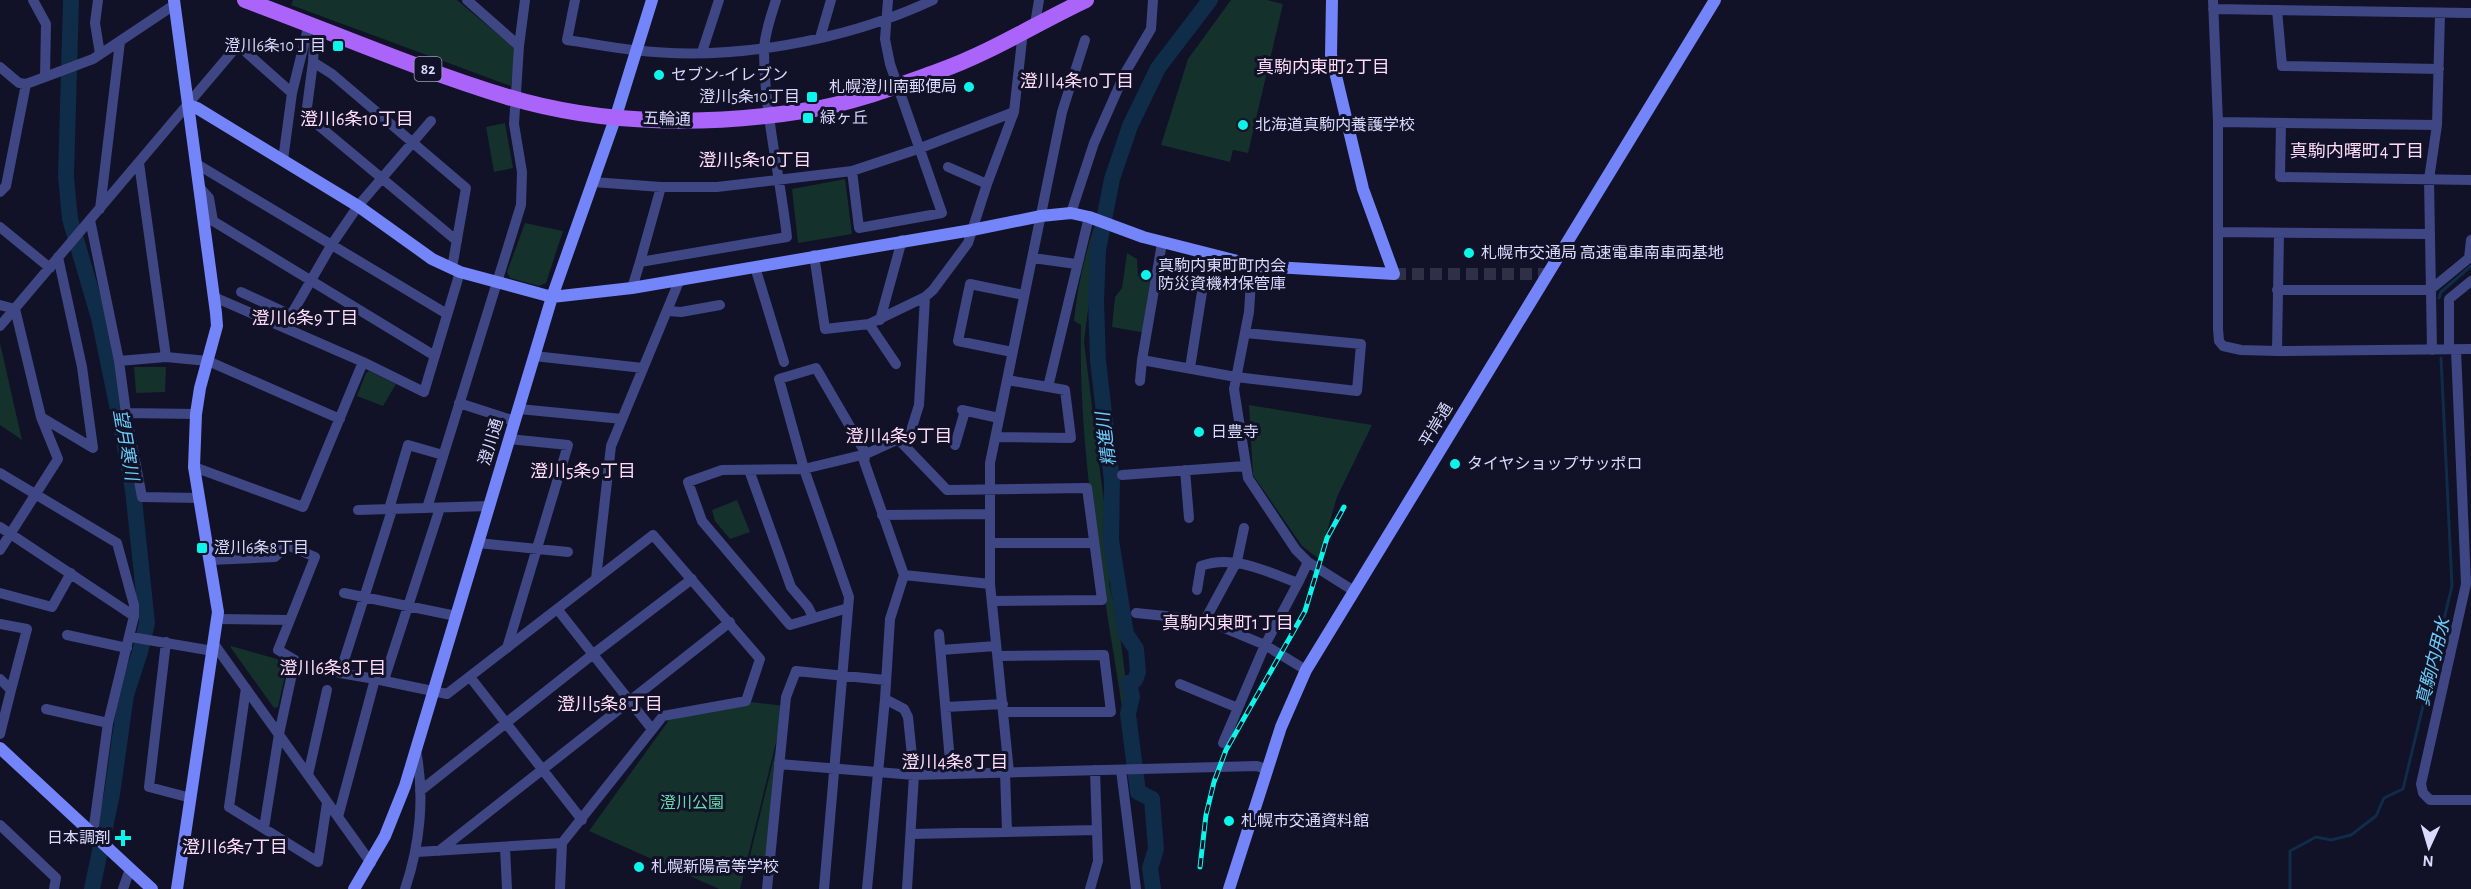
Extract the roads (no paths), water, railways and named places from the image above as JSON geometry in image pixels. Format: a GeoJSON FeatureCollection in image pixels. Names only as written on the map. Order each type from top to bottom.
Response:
{"type":"FeatureCollection","features":[{"type":"Feature","properties":{"kind":"main road","name":"五輪通"},"geometry":{"type":"LineString","coordinates":[[245,0],[275,5],[312,25],[510,98],[581,112],[682,120],[738,118],[810,110],[896,86],[942,70],[1086,0]]}},
{"type":"Feature","properties":{"kind":"street"},"geometry":{"type":"LineString","coordinates":[[33,0],[46,24],[45,77]]}},
{"type":"Feature","properties":{"kind":"street"},"geometry":{"type":"LineString","coordinates":[[98,0],[95,23],[100,54]]}},
{"type":"Feature","properties":{"kind":"street"},"geometry":{"type":"LineString","coordinates":[[428,508],[522,195],[522,172],[514,124],[519,46],[525,0]]}},
{"type":"Feature","properties":{"kind":"street"},"geometry":{"type":"LineString","coordinates":[[575,0],[567,40],[636,51],[702,52],[764,48],[820,38],[885,19],[933,0]]}},
{"type":"Feature","properties":{"kind":"street","name":"澄川通"},"geometry":{"type":"LineString","coordinates":[[354,889],[395,814],[552,297],[616,116],[652,0]]}},
{"type":"Feature","properties":{"kind":"street"},"geometry":{"type":"LineString","coordinates":[[702,52],[718,0]]}},
{"type":"Feature","properties":{"kind":"street"},"geometry":{"type":"LineString","coordinates":[[640,262],[787,237],[770,114],[764,48],[767,27],[776,0]]}},
{"type":"Feature","properties":{"kind":"street"},"geometry":{"type":"LineString","coordinates":[[820,38],[831,0]]}},
{"type":"Feature","properties":{"kind":"street"},"geometry":{"type":"LineString","coordinates":[[852,171],[859,228],[942,213],[896,86],[885,39],[888,0]]}},
{"type":"Feature","properties":{"kind":"street"},"geometry":{"type":"LineString","coordinates":[[814,255],[825,329],[868,324],[880,320],[925,297],[933,290],[968,243],[1014,112],[1029,27],[1039,0]]}},
{"type":"Feature","properties":{"kind":"street"},"geometry":{"type":"LineString","coordinates":[[1071,213],[1094,143],[1125,73],[1151,29],[1153,0]]}},
{"type":"Feature","properties":{"kind":"street"},"geometry":{"type":"LineString","coordinates":[[188,105],[197,108],[358,206],[432,259],[456,270],[552,297],[632,288],[814,255],[972,230],[1041,216],[1071,213],[1092,218],[1162,243],[1252,265],[1394,274],[1363,189],[1331,55],[1332,0]]}},
{"type":"Feature","properties":{"kind":"street","name":"平岸通"},"geometry":{"type":"LineString","coordinates":[[1229,889],[1281,727],[1306,670],[1715,0]]}},
{"type":"Feature","properties":{"kind":"street"},"geometry":{"type":"LineString","coordinates":[[472,2],[519,46]]}},
{"type":"Feature","properties":{"kind":"street"},"geometry":{"type":"LineString","coordinates":[[0,67],[19,83],[26,84],[58,73],[120,42],[174,3],[217,326],[200,388],[196,414],[194,467],[217,597],[218,619],[177,889]]}},
{"type":"Feature","properties":{"kind":"street"},"geometry":{"type":"LineString","coordinates":[[2471,13],[2440,14],[2341,5],[2277,10],[2213,4],[2218,122],[2220,341],[2223,346],[2231,349],[2277,351],[2471,350]]}},
{"type":"Feature","properties":{"kind":"street"},"geometry":{"type":"LineString","coordinates":[[2277,10],[2282,66],[2439,69]]}},
{"type":"Feature","properties":{"kind":"street"},"geometry":{"type":"LineString","coordinates":[[2432,350],[2429,179],[2437,125],[2440,14]]}},
{"type":"Feature","properties":{"kind":"street"},"geometry":{"type":"LineString","coordinates":[[283,160],[292,93],[312,25]]}},
{"type":"Feature","properties":{"kind":"street"},"geometry":{"type":"LineString","coordinates":[[312,25],[313,62],[306,115],[457,241]]}},
{"type":"Feature","properties":{"kind":"street"},"geometry":{"type":"LineString","coordinates":[[1007,832],[1007,772],[1003,708],[990,584],[990,463],[1062,112],[1085,40]]}},
{"type":"Feature","properties":{"kind":"street"},"geometry":{"type":"LineString","coordinates":[[100,209],[120,42]]}},
{"type":"Feature","properties":{"kind":"street"},"geometry":{"type":"LineString","coordinates":[[0,326],[238,45],[292,93]]}},
{"type":"Feature","properties":{"kind":"street"},"geometry":{"type":"LineString","coordinates":[[214,297],[363,362],[424,392],[447,314],[456,270],[457,241],[466,188],[332,74],[313,62]]}},
{"type":"Feature","properties":{"kind":"street"},"geometry":{"type":"LineString","coordinates":[[0,192],[6,186],[26,84]]}},
{"type":"Feature","properties":{"kind":"street"},"geometry":{"type":"LineString","coordinates":[[593,182],[661,187],[717,186],[780,181],[852,171],[918,149],[1014,112]]}},
{"type":"Feature","properties":{"kind":"street"},"geometry":{"type":"LineString","coordinates":[[241,292],[291,315],[332,244],[358,206],[431,121]]}},
{"type":"Feature","properties":{"kind":"street"},"geometry":{"type":"LineString","coordinates":[[2218,122],[2437,125]]}},
{"type":"Feature","properties":{"kind":"street"},"geometry":{"type":"LineString","coordinates":[[2281,123],[2280,177],[2471,180]]}},
{"type":"Feature","properties":{"kind":"street"},"geometry":{"type":"LineString","coordinates":[[139,163],[166,357]]}},
{"type":"Feature","properties":{"kind":"street"},"geometry":{"type":"LineString","coordinates":[[195,163],[447,314]]}},
{"type":"Feature","properties":{"kind":"street"},"geometry":{"type":"LineString","coordinates":[[948,167],[987,184]]}},
{"type":"Feature","properties":{"kind":"street"},"geometry":{"type":"LineString","coordinates":[[198,186],[209,198],[213,221],[435,356]]}},
{"type":"Feature","properties":{"kind":"street"},"geometry":{"type":"LineString","coordinates":[[632,288],[661,187]]}},
{"type":"Feature","properties":{"kind":"street"},"geometry":{"type":"LineString","coordinates":[[1048,387],[1076,264],[1092,218]]}},
{"type":"Feature","properties":{"kind":"street"},"geometry":{"type":"LineString","coordinates":[[90,220],[119,361],[142,497],[199,498]]}},
{"type":"Feature","properties":{"kind":"street"},"geometry":{"type":"LineString","coordinates":[[0,227],[50,268]]}},
{"type":"Feature","properties":{"kind":"street"},"geometry":{"type":"LineString","coordinates":[[2218,232],[2429,234]]}},
{"type":"Feature","properties":{"kind":"street"},"geometry":{"type":"LineString","coordinates":[[2277,351],[2279,234]]}},
{"type":"Feature","properties":{"kind":"street"},"geometry":{"type":"LineString","coordinates":[[880,320],[902,240]]}},
{"type":"Feature","properties":{"kind":"street"},"geometry":{"type":"LineString","coordinates":[[1140,381],[1162,243]]}},
{"type":"Feature","properties":{"kind":"street"},"geometry":{"type":"LineString","coordinates":[[2277,290],[2430,290],[2469,258],[2470,244]]}},
{"type":"Feature","properties":{"kind":"street"},"geometry":{"type":"LineString","coordinates":[[1190,368],[1208,254]]}},
{"type":"Feature","properties":{"kind":"street"},"geometry":{"type":"LineString","coordinates":[[41,417],[93,448],[82,367],[58,257]]}},
{"type":"Feature","properties":{"kind":"street"},"geometry":{"type":"LineString","coordinates":[[1033,258],[1076,264]]}},
{"type":"Feature","properties":{"kind":"street"},"geometry":{"type":"LineString","coordinates":[[1252,265],[1245,333],[1234,389],[1248,478],[1296,550],[1308,562],[1354,591]]}},
{"type":"Feature","properties":{"kind":"street"},"geometry":{"type":"LineString","coordinates":[[755,267],[784,363]]}},
{"type":"Feature","properties":{"kind":"street"},"geometry":{"type":"LineString","coordinates":[[596,579],[611,446],[680,279]]}},
{"type":"Feature","properties":{"kind":"street"},"geometry":{"type":"LineString","coordinates":[[2471,281],[2449,299],[2466,584],[2421,784],[2423,794],[2430,800],[2471,800]]}},
{"type":"Feature","properties":{"kind":"street"},"geometry":{"type":"LineString","coordinates":[[1012,352],[958,341],[970,284],[1024,295]]}},
{"type":"Feature","properties":{"kind":"street"},"geometry":{"type":"LineString","coordinates":[[848,608],[790,625],[702,521],[688,482],[722,470],[804,469],[866,454],[910,434],[919,405],[925,297]]}},
{"type":"Feature","properties":{"kind":"street"},"geometry":{"type":"LineString","coordinates":[[0,305],[15,309]]}},
{"type":"Feature","properties":{"kind":"street"},"geometry":{"type":"LineString","coordinates":[[668,311],[681,312],[720,305]]}},
{"type":"Feature","properties":{"kind":"street"},"geometry":{"type":"LineString","coordinates":[[0,550],[57,459],[41,417],[15,309]]}},
{"type":"Feature","properties":{"kind":"street"},"geometry":{"type":"LineString","coordinates":[[868,324],[896,364]]}},
{"type":"Feature","properties":{"kind":"street"},"geometry":{"type":"LineString","coordinates":[[1142,360],[1236,377],[1357,391],[1361,345],[1245,333]]}},
{"type":"Feature","properties":{"kind":"street"},"geometry":{"type":"LineString","coordinates":[[534,356],[643,368]]}},
{"type":"Feature","properties":{"kind":"street"},"geometry":{"type":"LineString","coordinates":[[119,361],[166,357],[208,361],[340,419]]}},
{"type":"Feature","properties":{"kind":"street"},"geometry":{"type":"LineString","coordinates":[[194,467],[303,507],[363,362]]}},
{"type":"Feature","properties":{"kind":"street"},"geometry":{"type":"LineString","coordinates":[[824,889],[849,597],[804,469],[779,379],[816,368],[866,454],[864,461],[904,575],[890,619],[885,699],[867,889]]}},
{"type":"Feature","properties":{"kind":"street"},"geometry":{"type":"LineString","coordinates":[[996,437],[1071,438],[1065,390],[1007,380]]}},
{"type":"Feature","properties":{"kind":"street"},"geometry":{"type":"LineString","coordinates":[[459,403],[517,415],[622,419]]}},
{"type":"Feature","properties":{"kind":"street"},"geometry":{"type":"LineString","coordinates":[[955,445],[964,410],[999,418]]}},
{"type":"Feature","properties":{"kind":"street"},"geometry":{"type":"LineString","coordinates":[[126,413],[196,414]]}},
{"type":"Feature","properties":{"kind":"street"},"geometry":{"type":"LineString","coordinates":[[507,648],[568,445],[509,439]]}},
{"type":"Feature","properties":{"kind":"street"},"geometry":{"type":"LineString","coordinates":[[898,440],[947,490],[990,492],[1087,488],[1102,600],[992,601]]}},
{"type":"Feature","properties":{"kind":"street"},"geometry":{"type":"LineString","coordinates":[[443,456],[408,446],[340,673],[447,694],[653,535],[760,659],[746,701],[663,716],[651,729],[562,843],[560,889]]}},
{"type":"Feature","properties":{"kind":"street"},"geometry":{"type":"LineString","coordinates":[[1122,475],[1245,466]]}},
{"type":"Feature","properties":{"kind":"street"},"geometry":{"type":"LineString","coordinates":[[749,470],[791,587],[808,607],[813,617]]}},
{"type":"Feature","properties":{"kind":"street"},"geometry":{"type":"LineString","coordinates":[[1185,470],[1189,518]]}},
{"type":"Feature","properties":{"kind":"street"},"geometry":{"type":"LineString","coordinates":[[0,473],[117,543],[134,605],[134,616],[140,639]]}},
{"type":"Feature","properties":{"kind":"street"},"geometry":{"type":"LineString","coordinates":[[358,510],[489,506]]}},
{"type":"Feature","properties":{"kind":"street"},"geometry":{"type":"LineString","coordinates":[[338,817],[379,680],[408,608],[440,508]]}},
{"type":"Feature","properties":{"kind":"street"},"geometry":{"type":"LineString","coordinates":[[882,515],[990,514]]}},
{"type":"Feature","properties":{"kind":"street"},"geometry":{"type":"LineString","coordinates":[[0,527],[134,616]]}},
{"type":"Feature","properties":{"kind":"street"},"geometry":{"type":"LineString","coordinates":[[1205,620],[1237,561],[1244,528]]}},
{"type":"Feature","properties":{"kind":"street"},"geometry":{"type":"LineString","coordinates":[[478,543],[568,552]]}},
{"type":"Feature","properties":{"kind":"street"},"geometry":{"type":"LineString","coordinates":[[990,543],[1094,543]]}},
{"type":"Feature","properties":{"kind":"street"},"geometry":{"type":"LineString","coordinates":[[210,560],[275,557],[287,544],[315,557],[278,650],[295,660],[279,734],[264,828]]}},
{"type":"Feature","properties":{"kind":"street"},"geometry":{"type":"LineString","coordinates":[[1197,590],[1201,566],[1221,561],[1237,561],[1298,583]]}},
{"type":"Feature","properties":{"kind":"street"},"geometry":{"type":"LineString","coordinates":[[1223,743],[1265,645],[1308,562]]}},
{"type":"Feature","properties":{"kind":"street"},"geometry":{"type":"LineString","coordinates":[[0,593],[52,607],[71,573]]}},
{"type":"Feature","properties":{"kind":"street"},"geometry":{"type":"LineString","coordinates":[[904,575],[990,584]]}},
{"type":"Feature","properties":{"kind":"street"},"geometry":{"type":"LineString","coordinates":[[420,791],[692,579]]}},
{"type":"Feature","properties":{"kind":"street"},"geometry":{"type":"LineString","coordinates":[[344,593],[408,608],[456,616]]}},
{"type":"Feature","properties":{"kind":"street"},"geometry":{"type":"LineString","coordinates":[[558,610],[592,655],[630,699],[651,729]]}},
{"type":"Feature","properties":{"kind":"street"},"geometry":{"type":"LineString","coordinates":[[1136,614],[1205,620],[1265,645],[1306,670]]}},
{"type":"Feature","properties":{"kind":"street"},"geometry":{"type":"LineString","coordinates":[[218,619],[290,620]]}},
{"type":"Feature","properties":{"kind":"street"},"geometry":{"type":"LineString","coordinates":[[439,851],[730,622]]}},
{"type":"Feature","properties":{"kind":"street"},"geometry":{"type":"LineString","coordinates":[[0,624],[27,629],[0,734]]}},
{"type":"Feature","properties":{"kind":"street"},"geometry":{"type":"LineString","coordinates":[[939,634],[951,773]]}},
{"type":"Feature","properties":{"kind":"street"},"geometry":{"type":"LineString","coordinates":[[68,635],[127,648]]}},
{"type":"Feature","properties":{"kind":"street"},"geometry":{"type":"LineString","coordinates":[[95,836],[108,723],[127,648],[140,639],[213,647],[246,688],[338,817],[368,867]]}},
{"type":"Feature","properties":{"kind":"street"},"geometry":{"type":"LineString","coordinates":[[166,642],[149,787],[191,798]]}},
{"type":"Feature","properties":{"kind":"street"},"geometry":{"type":"LineString","coordinates":[[941,650],[1104,655],[1112,712],[946,707]]}},
{"type":"Feature","properties":{"kind":"street"},"geometry":{"type":"LineString","coordinates":[[767,889],[786,697],[796,671],[885,680]]}},
{"type":"Feature","properties":{"kind":"street"},"geometry":{"type":"LineString","coordinates":[[470,677],[582,820]]}},
{"type":"Feature","properties":{"kind":"street"},"geometry":{"type":"LineString","coordinates":[[0,679],[12,690]]}},
{"type":"Feature","properties":{"kind":"street"},"geometry":{"type":"LineString","coordinates":[[1180,684],[1238,708]]}},
{"type":"Feature","properties":{"kind":"street"},"geometry":{"type":"LineString","coordinates":[[246,688],[229,807],[318,862],[327,802]]}},
{"type":"Feature","properties":{"kind":"street"},"geometry":{"type":"LineString","coordinates":[[308,775],[327,690]]}},
{"type":"Feature","properties":{"kind":"street"},"geometry":{"type":"LineString","coordinates":[[885,699],[904,710],[908,717],[914,775],[907,889]]}},
{"type":"Feature","properties":{"kind":"street"},"geometry":{"type":"LineString","coordinates":[[46,709],[108,723]]}},
{"type":"Feature","properties":{"kind":"street"},"geometry":{"type":"LineString","coordinates":[[405,889],[417,852],[421,775],[416,750]]}},
{"type":"Feature","properties":{"kind":"street"},"geometry":{"type":"LineString","coordinates":[[1,752],[152,889]]}},
{"type":"Feature","properties":{"kind":"street"},"geometry":{"type":"LineString","coordinates":[[779,764],[914,775],[1257,766],[1268,770]]}},
{"type":"Feature","properties":{"kind":"street"},"geometry":{"type":"LineString","coordinates":[[1090,889],[1098,861],[1095,770]]}},
{"type":"Feature","properties":{"kind":"street"},"geometry":{"type":"LineString","coordinates":[[1124,770],[1136,889]]}},
{"type":"Feature","properties":{"kind":"street"},"geometry":{"type":"LineString","coordinates":[[0,825],[56,878],[54,889]]}},
{"type":"Feature","properties":{"kind":"street"},"geometry":{"type":"LineString","coordinates":[[911,834],[1097,830]]}},
{"type":"Feature","properties":{"kind":"street"},"geometry":{"type":"LineString","coordinates":[[417,852],[562,843]]}},
{"type":"Feature","properties":{"kind":"street"},"geometry":{"type":"LineString","coordinates":[[505,847],[507,889]]}},
{"type":"Feature","properties":{"kind":"street"},"geometry":{"type":"LineString","coordinates":[[123,889],[130,869]]}},
{"type":"Feature","properties":{"kind":"waterway","name":"望月寒川"},"geometry":{"type":"LineString","coordinates":[[71,0],[66,177],[70,219],[99,318],[118,410],[133,490],[147,623],[126,695],[112,794],[92,889]]}},
{"type":"Feature","properties":{"kind":"waterway","name":"精進川"},"geometry":{"type":"LineString","coordinates":[[1153,889],[1150,868],[1156,849],[1152,799],[1138,792],[1128,714],[1132,697],[1129,683],[1135,680],[1138,672],[1136,649],[1126,634],[1111,540],[1112,481],[1098,361],[1096,301],[1098,250],[1112,179],[1130,126],[1158,68],[1210,0]]}},
{"type":"Feature","properties":{"kind":"waterway","name":"真駒内用水"},"geometry":{"type":"LineString","coordinates":[[2439,298],[2441,292],[2471,266]]}},
{"type":"Feature","properties":{"kind":"waterway","name":"真駒内用水"},"geometry":{"type":"LineString","coordinates":[[2290,889],[2290,851],[2316,837],[2331,840],[2351,835],[2376,816],[2384,798],[2403,789],[2452,586],[2441,358]]}},
{"type":"Feature","properties":{"kind":"tunnel"},"geometry":{"type":"LineString","coordinates":[[1394,274],[1548,274]]}},
{"type":"Feature","properties":{"kind":"railway"},"geometry":{"type":"LineString","coordinates":[[1200,867],[1206,815],[1214,782],[1226,750],[1305,611],[1327,538],[1344,507]]}},
{"type":"Feature","properties":{"kind":"place","name":"澄川6条10丁目"},"geometry":{"type":"Point","coordinates":[338,46]}},
{"type":"Feature","properties":{"kind":"place","name":"セブン-イレブン"},"geometry":{"type":"Point","coordinates":[659,75]}},
{"type":"Feature","properties":{"kind":"place","name":"札幌澄川南郵便局"},"geometry":{"type":"Point","coordinates":[969,87]}},
{"type":"Feature","properties":{"kind":"place","name":"澄川5条10丁目"},"geometry":{"type":"Point","coordinates":[812,97]}},
{"type":"Feature","properties":{"kind":"place","name":"緑ヶ丘"},"geometry":{"type":"Point","coordinates":[808,118]}},
{"type":"Feature","properties":{"kind":"place","name":"北海道真駒内養護学校"},"geometry":{"type":"Point","coordinates":[1243,125]}},
{"type":"Feature","properties":{"kind":"place","name":"札幌市交通局 高速電車南車両基地"},"geometry":{"type":"Point","coordinates":[1469,253]}},
{"type":"Feature","properties":{"kind":"place","name":"真駒内東町町内会 防災資機材保管庫"},"geometry":{"type":"Point","coordinates":[1146,275]}},
{"type":"Feature","properties":{"kind":"place","name":"日豊寺"},"geometry":{"type":"Point","coordinates":[1199,432]}},
{"type":"Feature","properties":{"kind":"place","name":"タイヤショップサッポロ"},"geometry":{"type":"Point","coordinates":[1455,464]}},
{"type":"Feature","properties":{"kind":"place","name":"澄川6条8丁目"},"geometry":{"type":"Point","coordinates":[202,548]}},
{"type":"Feature","properties":{"kind":"place","name":"札幌市交通資料館"},"geometry":{"type":"Point","coordinates":[1229,821]}},
{"type":"Feature","properties":{"kind":"place","name":"日本調剤"},"geometry":{"type":"Point","coordinates":[123,838]}},
{"type":"Feature","properties":{"kind":"place","name":"札幌新陽高等学校"},"geometry":{"type":"Point","coordinates":[639,867]}},
{"type":"Feature","properties":{"kind":"district","name":"真駒内東町2丁目"},"geometry":{"type":"Point","coordinates":[1323,68]}},
{"type":"Feature","properties":{"kind":"district","name":"澄川4条10丁目"},"geometry":{"type":"Point","coordinates":[1077,82]}},
{"type":"Feature","properties":{"kind":"district","name":"澄川6条10丁目"},"geometry":{"type":"Point","coordinates":[357,120]}},
{"type":"Feature","properties":{"kind":"district","name":"真駒内曙町4丁目"},"geometry":{"type":"Point","coordinates":[2357,152]}},
{"type":"Feature","properties":{"kind":"district","name":"澄川5条10丁目"},"geometry":{"type":"Point","coordinates":[755,161]}},
{"type":"Feature","properties":{"kind":"district","name":"澄川6条9丁目"},"geometry":{"type":"Point","coordinates":[305,319]}},
{"type":"Feature","properties":{"kind":"district","name":"澄川4条9丁目"},"geometry":{"type":"Point","coordinates":[899,437]}},
{"type":"Feature","properties":{"kind":"district","name":"澄川5条9丁目"},"geometry":{"type":"Point","coordinates":[583,472]}},
{"type":"Feature","properties":{"kind":"district","name":"真駒内東町1丁目"},"geometry":{"type":"Point","coordinates":[1228,624]}},
{"type":"Feature","properties":{"kind":"district","name":"澄川6条8丁目"},"geometry":{"type":"Point","coordinates":[333,669]}},
{"type":"Feature","properties":{"kind":"district","name":"澄川5条8丁目"},"geometry":{"type":"Point","coordinates":[610,705]}},
{"type":"Feature","properties":{"kind":"district","name":"澄川4条8丁目"},"geometry":{"type":"Point","coordinates":[955,763]}},
{"type":"Feature","properties":{"kind":"district","name":"澄川6条7丁目"},"geometry":{"type":"Point","coordinates":[235,848]}},
{"type":"Feature","properties":{"kind":"park label","name":"澄川公園"},"geometry":{"type":"Point","coordinates":[692,803]}}]}
